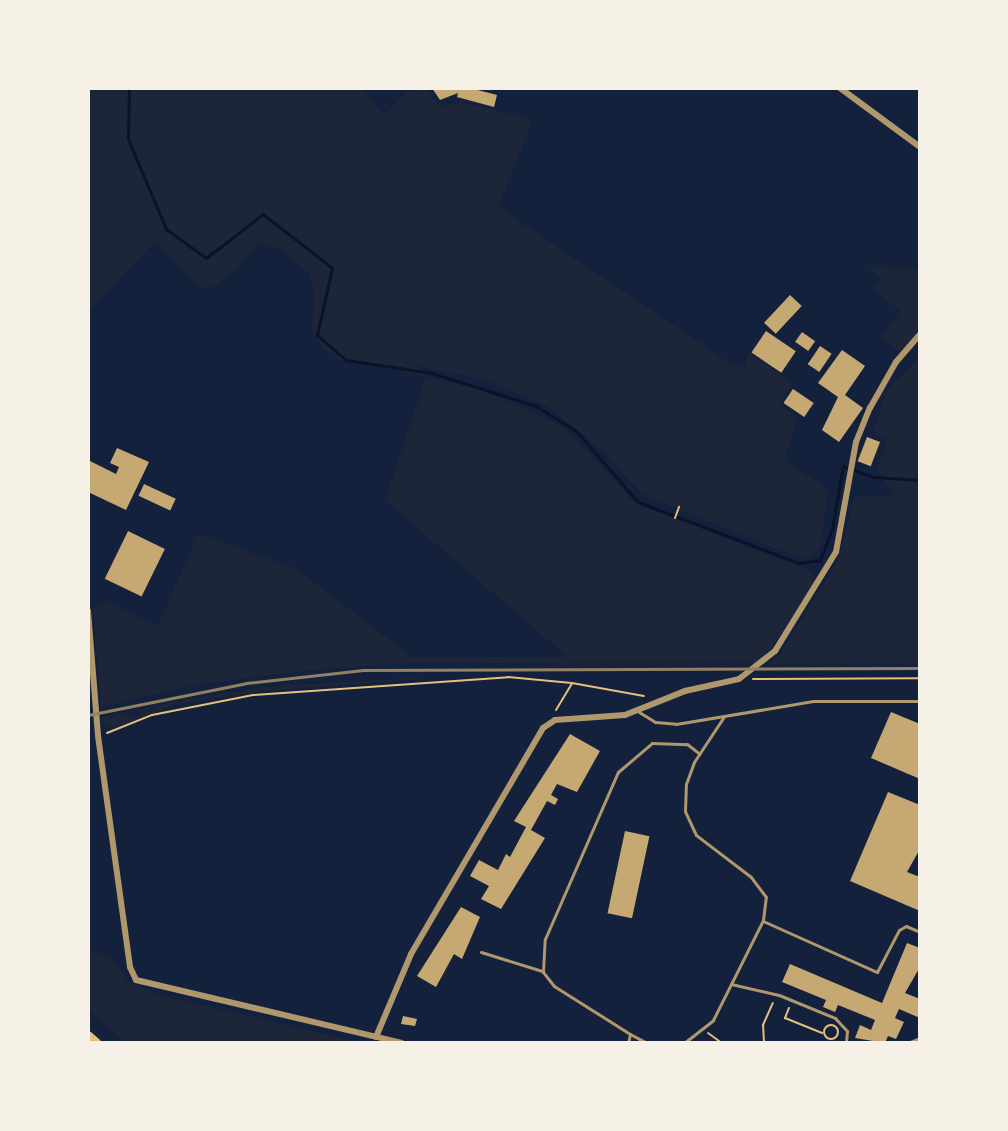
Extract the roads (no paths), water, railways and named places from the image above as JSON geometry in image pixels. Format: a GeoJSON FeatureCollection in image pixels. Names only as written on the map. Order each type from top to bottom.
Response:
{"type":"FeatureCollection","features":[{"type":"Feature","properties":{"kind":"highway"},"geometry":{"type":"LineString","coordinates":[[88,1036],[96,1043]]}},
{"type":"Feature","properties":{"kind":"street"},"geometry":{"type":"LineString","coordinates":[[840,88],[920,147]]}},
{"type":"Feature","properties":{"kind":"street"},"geometry":{"type":"LineString","coordinates":[[376,1037],[411,954],[445,892],[548,725],[639,712],[661,699],[739,679],[775,651],[823,578],[843,528],[853,462],[870,408],[896,362],[920,334]]}},
{"type":"Feature","properties":{"kind":"street"},"geometry":{"type":"LineString","coordinates":[[88,611],[98,736],[130,967],[136,980],[402,1043]]}},
{"type":"Feature","properties":{"kind":"lane"},"geometry":{"type":"LineString","coordinates":[[639,712],[655,722],[723,718],[764,706],[813,701],[920,701]]}},
{"type":"Feature","properties":{"kind":"lane"},"geometry":{"type":"LineString","coordinates":[[684,1043],[704,1029],[731,984],[763,920],[766,897],[751,877],[696,835],[685,811],[686,784],[700,754],[723,718]]}},
{"type":"Feature","properties":{"kind":"lane"},"geometry":{"type":"LineString","coordinates":[[543,972],[545,939],[618,772],[652,743],[679,742],[700,754]]}},
{"type":"Feature","properties":{"kind":"lane"},"geometry":{"type":"LineString","coordinates":[[763,920],[877,972],[899,930],[906,926],[920,932]]}},
{"type":"Feature","properties":{"kind":"lane"},"geometry":{"type":"LineString","coordinates":[[481,952],[543,972],[554,986],[647,1043]]}},
{"type":"Feature","properties":{"kind":"lane"},"geometry":{"type":"LineString","coordinates":[[731,984],[779,995],[843,1023],[846,1043]]}},
{"type":"Feature","properties":{"kind":"lane"},"geometry":{"type":"LineString","coordinates":[[628,1043],[630,1034]]}},
{"type":"Feature","properties":{"kind":"lane"},"geometry":{"type":"LineString","coordinates":[[908,1043],[920,1038]]}},
{"type":"Feature","properties":{"kind":"waterway"},"geometry":{"type":"LineString","coordinates":[[129,88],[128,139],[166,229],[206,258],[263,214],[332,268],[317,335],[346,360],[432,373],[536,406],[576,431],[638,502],[799,563],[820,560],[832,529],[843,466],[874,477],[920,480]]}},
{"type":"Feature","properties":{"kind":"railway"},"geometry":{"type":"LineString","coordinates":[[88,715],[246,683],[363,670],[920,668]]}}]}
